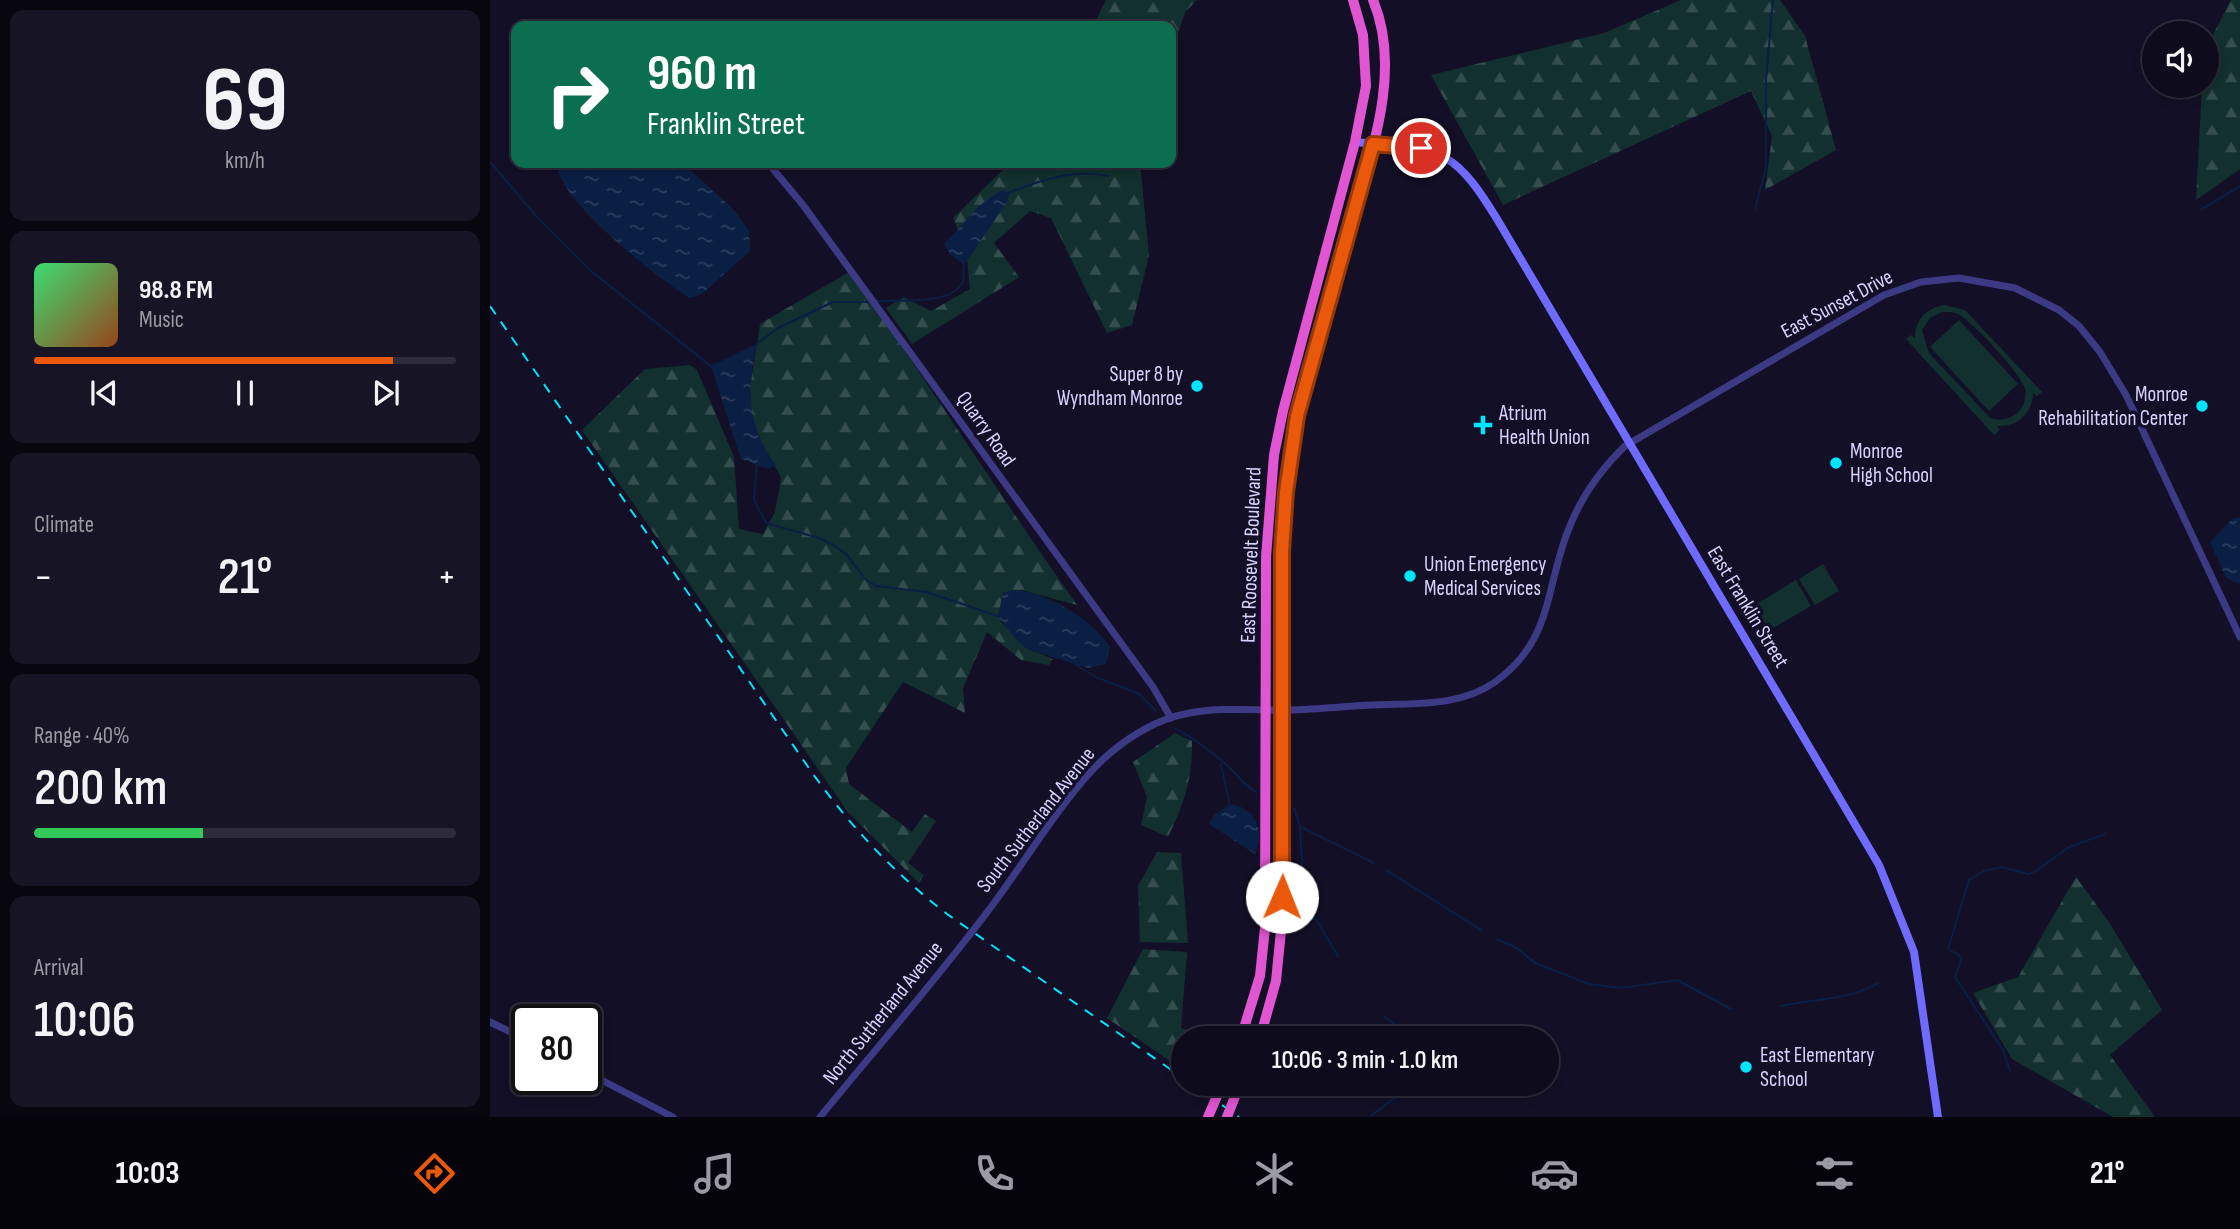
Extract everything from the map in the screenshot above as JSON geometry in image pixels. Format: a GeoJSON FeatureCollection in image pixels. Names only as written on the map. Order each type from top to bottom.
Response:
{"type":"FeatureCollection","features":[{"type":"Feature","properties":{"kind":"highway","name":"East Roosevelt Boulevard"},"geometry":{"type":"LineString","coordinates":[[1244,1026],[1259,976],[1265,928],[1266,557],[1274,455],[1293,370],[1355,142],[1367,68],[1363,35],[1353,0]]}},
{"type":"Feature","properties":{"kind":"highway","name":"East Roosevelt Boulevard"},"geometry":{"type":"LineString","coordinates":[[1263,1026],[1276,981],[1282,921],[1282,551],[1286,492],[1297,416],[1373,144],[1383,89],[1385,59],[1382,30],[1373,0]]}},
{"type":"Feature","properties":{"kind":"highway"},"geometry":{"type":"LineString","coordinates":[[1208,1117],[1217,1096]]}},
{"type":"Feature","properties":{"kind":"highway"},"geometry":{"type":"LineString","coordinates":[[1227,1117],[1235,1096]]}},
{"type":"Feature","properties":{"kind":"main road"},"geometry":{"type":"LineString","coordinates":[[1355,142],[1373,144]]}},
{"type":"Feature","properties":{"kind":"main road","name":"East Franklin Street"},"geometry":{"type":"LineString","coordinates":[[1373,144],[1440,153],[1457,165],[1477,186],[1804,736],[1893,892],[1914,952],[1938,1117]]}},
{"type":"Feature","properties":{"kind":"street","name":"Quarry Road"},"geometry":{"type":"LineString","coordinates":[[772,168],[827,237],[1153,687],[1171,718]]}},
{"type":"Feature","properties":{"kind":"street","name":"East Sunset Drive"},"geometry":{"type":"LineString","coordinates":[[1501,678],[1530,646],[1542,625],[1572,519],[1600,472],[1630,443],[1884,295],[1921,282],[1959,278],[2015,288],[2059,310],[2079,327],[2100,352],[2126,395],[2240,637]]}},
{"type":"Feature","properties":{"kind":"street","name":"South Sutherland Avenue"},"geometry":{"type":"LineString","coordinates":[[972,931],[1076,791],[1107,755],[1146,729],[1171,718],[1213,710],[1283,710],[1438,702],[1462,698],[1501,678]]}},
{"type":"Feature","properties":{"kind":"street","name":"North Sutherland Avenue"},"geometry":{"type":"LineString","coordinates":[[821,1117],[972,931]]}},
{"type":"Feature","properties":{"kind":"street"},"geometry":{"type":"LineString","coordinates":[[490,1022],[511,1032]]}},
{"type":"Feature","properties":{"kind":"street"},"geometry":{"type":"LineString","coordinates":[[602,1080],[673,1117]]}},
{"type":"Feature","properties":{"kind":"green space"},"geometry":{"type":"Polygon","coordinates":[[[1106,0],[1197,0],[1185,12],[1176,40],[1176,21],[1096,21],[1106,0]]]}},
{"type":"Feature","properties":{"kind":"green space"},"geometry":{"type":"Polygon","coordinates":[[[1681,0],[1780,0],[1805,36],[1836,150],[1765,190],[1772,136],[1751,91],[1503,205],[1431,75],[1604,33],[1681,0]]]}},
{"type":"Feature","properties":{"kind":"green space"},"geometry":{"type":"Polygon","coordinates":[[[2231,0],[2240,0],[2240,169],[2196,200],[2201,98],[2219,98],[2219,23],[2231,0]]]}},
{"type":"Feature","properties":{"kind":"green space"},"geometry":{"type":"Polygon","coordinates":[[[1005,168],[1140,168],[1149,255],[1132,325],[1107,333],[1051,218],[1030,211],[994,243],[1019,277],[912,344],[886,308],[904,297],[931,311],[970,289],[966,248],[953,218],[1005,168]]]}},
{"type":"Feature","properties":{"kind":"green space"},"geometry":{"type":"Polygon","coordinates":[[[849,272],[1077,605],[1021,590],[1000,621],[1026,648],[1053,659],[1049,665],[1021,660],[987,632],[963,688],[965,713],[903,682],[846,768],[849,784],[912,832],[925,814],[936,821],[908,863],[924,875],[919,883],[848,812],[582,430],[645,369],[690,365],[697,370],[734,457],[739,529],[763,534],[775,512],[781,478],[758,439],[751,411],[751,382],[760,324],[849,272]]]}},
{"type":"Feature","properties":{"kind":"green space"},"geometry":{"type":"Polygon","coordinates":[[[1939,306],[1965,310],[2042,392],[2037,396],[2033,393],[2030,407],[2022,418],[2005,426],[1997,426],[2000,430],[1994,435],[1906,339],[1911,335],[1915,338],[1917,326],[1923,316],[1939,306]],[[1942,312],[1930,318],[1922,330],[1929,353],[1990,418],[2010,418],[2016,414],[2025,398],[2020,379],[2004,358],[1965,318],[1952,312],[1942,312]]]}},
{"type":"Feature","properties":{"kind":"green space"},"geometry":{"type":"Polygon","coordinates":[[[1959,320],[2018,384],[1989,411],[1930,347],[1959,320]]]}},
{"type":"Feature","properties":{"kind":"green space"},"geometry":{"type":"Polygon","coordinates":[[[1823,564],[1839,591],[1815,605],[1799,579],[1823,564]]]}},
{"type":"Feature","properties":{"kind":"green space"},"geometry":{"type":"Polygon","coordinates":[[[1796,580],[1811,606],[1763,634],[1748,609],[1796,580]]]}},
{"type":"Feature","properties":{"kind":"green space"},"geometry":{"type":"Polygon","coordinates":[[[1175,733],[1192,741],[1192,754],[1186,790],[1168,837],[1141,825],[1147,797],[1133,762],[1175,733]]]}},
{"type":"Feature","properties":{"kind":"green space"},"geometry":{"type":"Polygon","coordinates":[[[1157,852],[1181,853],[1188,943],[1140,942],[1138,886],[1157,852]]]}},
{"type":"Feature","properties":{"kind":"green space"},"geometry":{"type":"Polygon","coordinates":[[[2076,877],[2109,922],[2162,1010],[2110,1055],[2155,1117],[2113,1117],[2012,1059],[1973,993],[2018,977],[2076,877]]]}},
{"type":"Feature","properties":{"kind":"green space"},"geometry":{"type":"Polygon","coordinates":[[[1143,949],[1187,952],[1181,1026],[1171,1026],[1171,1062],[1107,1018],[1143,949]]]}},
{"type":"Feature","properties":{"kind":"water"},"geometry":{"type":"Polygon","coordinates":[[[559,168],[688,168],[735,211],[749,231],[750,251],[702,294],[690,298],[634,257],[589,216],[561,177],[559,168]]]}},
{"type":"Feature","properties":{"kind":"water"},"geometry":{"type":"Polygon","coordinates":[[[1002,190],[1009,193],[1007,202],[964,265],[950,254],[944,244],[979,206],[1002,190]]]}},
{"type":"Feature","properties":{"kind":"water"},"geometry":{"type":"Polygon","coordinates":[[[758,343],[751,375],[752,407],[760,437],[776,465],[768,469],[741,459],[711,366],[758,343]]]}},
{"type":"Feature","properties":{"kind":"water"},"geometry":{"type":"Polygon","coordinates":[[[2240,517],[2240,584],[2226,578],[2210,542],[2232,519],[2240,517]]]}},
{"type":"Feature","properties":{"kind":"water"},"geometry":{"type":"Polygon","coordinates":[[[1012,590],[1039,595],[1080,617],[1110,647],[1106,664],[1088,668],[1030,650],[1017,641],[998,616],[1003,593],[1012,590]]]}},
{"type":"Feature","properties":{"kind":"water"},"geometry":{"type":"Polygon","coordinates":[[[1230,805],[1246,810],[1256,822],[1259,837],[1255,854],[1209,824],[1214,815],[1230,805]]]}},
{"type":"Feature","properties":{"kind":"waterway"},"geometry":{"type":"LineString","coordinates":[[1755,209],[1766,168],[1766,79],[1773,0]]}},
{"type":"Feature","properties":{"kind":"waterway"},"geometry":{"type":"LineString","coordinates":[[490,162],[537,217],[591,271],[712,367]]}},
{"type":"Feature","properties":{"kind":"waterway"},"geometry":{"type":"LineString","coordinates":[[1008,193],[1045,180],[1070,175],[1108,176]]}},
{"type":"Feature","properties":{"kind":"waterway"},"geometry":{"type":"LineString","coordinates":[[2202,209],[2240,186]]}},
{"type":"Feature","properties":{"kind":"waterway"},"geometry":{"type":"LineString","coordinates":[[877,301],[925,300],[949,294],[958,289],[963,281],[964,264]]}},
{"type":"Feature","properties":{"kind":"waterway"},"geometry":{"type":"LineString","coordinates":[[759,342],[778,328],[833,302],[868,302]]}},
{"type":"Feature","properties":{"kind":"waterway"},"geometry":{"type":"LineString","coordinates":[[757,463],[754,500],[766,523],[819,538],[835,546],[847,555],[865,579],[876,586],[927,592],[998,616]]}},
{"type":"Feature","properties":{"kind":"waterway"},"geometry":{"type":"LineString","coordinates":[[1076,665],[1096,677],[1139,694],[1156,711]]}},
{"type":"Feature","properties":{"kind":"waterway"},"geometry":{"type":"LineString","coordinates":[[1175,728],[1211,752],[1256,792]]}},
{"type":"Feature","properties":{"kind":"waterway"},"geometry":{"type":"LineString","coordinates":[[1221,764],[1230,806]]}},
{"type":"Feature","properties":{"kind":"waterway"},"geometry":{"type":"LineString","coordinates":[[1294,808],[1300,827],[1304,899],[1338,956]]}},
{"type":"Feature","properties":{"kind":"waterway"},"geometry":{"type":"LineString","coordinates":[[1301,827],[1374,863]]}},
{"type":"Feature","properties":{"kind":"waterway"},"geometry":{"type":"LineString","coordinates":[[2010,1071],[2003,1050],[1955,977],[1962,957],[1948,949],[1969,880],[1984,871],[2002,867],[2028,874],[2069,847],[2105,834]]}},
{"type":"Feature","properties":{"kind":"waterway"},"geometry":{"type":"LineString","coordinates":[[1386,870],[1481,930]]}},
{"type":"Feature","properties":{"kind":"waterway"},"geometry":{"type":"LineString","coordinates":[[1497,939],[1517,948],[1535,963],[1589,984],[1621,988],[1677,980],[1731,1009]]}},
{"type":"Feature","properties":{"kind":"waterway"},"geometry":{"type":"LineString","coordinates":[[1781,1006],[1844,996],[1878,983]]}},
{"type":"Feature","properties":{"kind":"waterway"},"geometry":{"type":"LineString","coordinates":[[1385,1017],[1397,1026]]}},
{"type":"Feature","properties":{"kind":"waterway"},"geometry":{"type":"LineString","coordinates":[[1370,1117],[1394,1098],[1406,1096]]}},
{"type":"Feature","properties":{"kind":"railway"},"geometry":{"type":"LineString","coordinates":[[490,306],[813,774],[859,831],[892,866],[947,914],[1171,1070]]}},
{"type":"Feature","properties":{"kind":"railway"},"geometry":{"type":"LineString","coordinates":[[1209,1096],[1239,1117]]}},
{"type":"Feature","properties":{"kind":"place","name":"Super 8 by Wyndham Monroe"},"geometry":{"type":"Point","coordinates":[1197,386]}},
{"type":"Feature","properties":{"kind":"place","name":"Monroe Rehabilitation Center"},"geometry":{"type":"Point","coordinates":[2202,406]}},
{"type":"Feature","properties":{"kind":"place","name":"Atrium Health Union"},"geometry":{"type":"Point","coordinates":[1483,425]}},
{"type":"Feature","properties":{"kind":"place","name":"Monroe High School"},"geometry":{"type":"Point","coordinates":[1836,463]}},
{"type":"Feature","properties":{"kind":"place","name":"Union Emergency Medical Services"},"geometry":{"type":"Point","coordinates":[1410,576]}},
{"type":"Feature","properties":{"kind":"place","name":"East Elementary School"},"geometry":{"type":"Point","coordinates":[1746,1067]}},
{"type":"Feature","properties":{"kind":"route"},"geometry":{"type":"LineString","coordinates":[[1282,897],[1282,551],[1286,492],[1297,416],[1373,144],[1421,148]]}}]}
